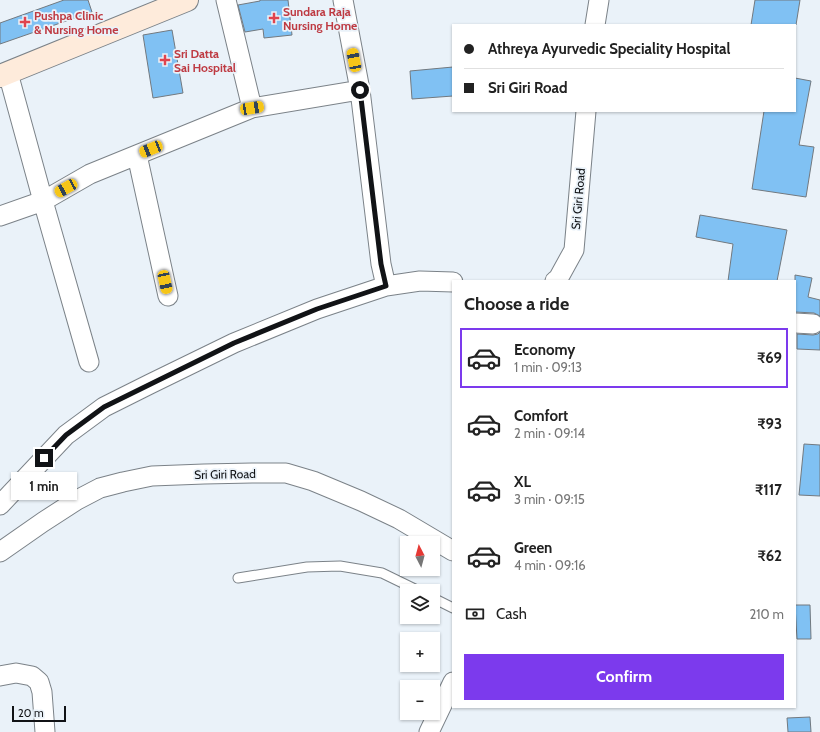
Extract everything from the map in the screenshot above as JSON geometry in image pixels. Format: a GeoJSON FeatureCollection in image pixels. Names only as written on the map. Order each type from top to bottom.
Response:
{"type":"FeatureCollection","features":[{"type":"Feature","properties":{"kind":"street"},"geometry":{"type":"LineString","coordinates":[[89,362],[43,201],[4,74],[187,0]]}},
{"type":"Feature","properties":{"kind":"street"},"geometry":{"type":"LineString","coordinates":[[226,0],[252,108]]}},
{"type":"Feature","properties":{"kind":"street"},"geometry":{"type":"LineString","coordinates":[[343,0],[360,90],[381,264],[386,286]]}},
{"type":"Feature","properties":{"kind":"street"},"geometry":{"type":"LineString","coordinates":[[595,24],[599,0]]}},
{"type":"Feature","properties":{"kind":"street"},"geometry":{"type":"LineString","coordinates":[[0,216],[43,201],[90,174],[252,108],[360,90]]}},
{"type":"Feature","properties":{"kind":"street","name":"Sri Giri Road"},"geometry":{"type":"LineString","coordinates":[[558,280],[574,250],[586,112]]}},
{"type":"Feature","properties":{"kind":"street"},"geometry":{"type":"LineString","coordinates":[[137,155],[168,296]]}},
{"type":"Feature","properties":{"kind":"street"},"geometry":{"type":"LineString","coordinates":[[0,506],[66,435],[104,407],[234,343],[317,309],[386,286],[420,281],[452,282]]}},
{"type":"Feature","properties":{"kind":"street","name":"Sri Giri Road"},"geometry":{"type":"LineString","coordinates":[[0,552],[77,500],[100,488],[152,476],[252,473],[286,474],[313,481],[399,519],[452,550]]}},
{"type":"Feature","properties":{"kind":"street"},"geometry":{"type":"LineString","coordinates":[[0,676],[16,673],[32,676],[39,682],[42,692],[46,732]]}},
{"type":"Feature","properties":{"kind":"street"},"geometry":{"type":"LineString","coordinates":[[429,732],[452,684]]}},
{"type":"Feature","properties":{"kind":"lane"},"geometry":{"type":"LineString","coordinates":[[238,578],[307,567],[340,566],[382,573],[405,584]]}},
{"type":"Feature","properties":{"kind":"lane"},"geometry":{"type":"LineString","coordinates":[[440,602],[452,608]]}},
{"type":"Feature","properties":{"kind":"building"},"geometry":{"type":"Polygon","coordinates":[[[64,0],[88,0],[92,12],[0,44],[0,23],[64,0]]]}},
{"type":"Feature","properties":{"kind":"building"},"geometry":{"type":"Polygon","coordinates":[[[260,0],[288,0],[292,35],[264,38],[263,29],[245,32],[238,5],[260,0]]]}},
{"type":"Feature","properties":{"kind":"building"},"geometry":{"type":"Polygon","coordinates":[[[755,0],[800,0],[796,25],[751,24],[755,0]]]}},
{"type":"Feature","properties":{"kind":"building"},"geometry":{"type":"Polygon","coordinates":[[[172,30],[183,93],[153,98],[143,35],[172,30]]]}},
{"type":"Feature","properties":{"kind":"building"},"geometry":{"type":"Polygon","coordinates":[[[452,67],[452,96],[412,99],[410,71],[452,67]]]}},
{"type":"Feature","properties":{"kind":"building"},"geometry":{"type":"Polygon","coordinates":[[[796,78],[811,81],[799,145],[814,147],[806,197],[752,189],[764,112],[796,112],[796,78]]]}},
{"type":"Feature","properties":{"kind":"building"},"geometry":{"type":"Polygon","coordinates":[[[700,215],[787,230],[777,280],[728,280],[733,244],[696,237],[700,215]]]}},
{"type":"Feature","properties":{"kind":"building"},"geometry":{"type":"Polygon","coordinates":[[[795,275],[812,278],[808,297],[820,300],[820,316],[814,313],[796,312],[795,275]]]}},
{"type":"Feature","properties":{"kind":"building"},"geometry":{"type":"Polygon","coordinates":[[[820,332],[820,350],[797,349],[797,334],[813,335],[820,332]]]}},
{"type":"Feature","properties":{"kind":"building"},"geometry":{"type":"Polygon","coordinates":[[[804,444],[820,445],[820,496],[799,495],[804,444]]]}},
{"type":"Feature","properties":{"kind":"building"},"geometry":{"type":"Polygon","coordinates":[[[796,605],[810,605],[811,639],[797,639],[796,605]]]}},
{"type":"Feature","properties":{"kind":"building"},"geometry":{"type":"Polygon","coordinates":[[[810,717],[811,732],[788,732],[787,718],[810,717]]]}},
{"type":"Feature","properties":{"kind":"place","name":"Sundara Raja Nursing Home"},"geometry":{"type":"Point","coordinates":[274,18]}},
{"type":"Feature","properties":{"kind":"place","name":"Pushpa Clinic & Nursing Home"},"geometry":{"type":"Point","coordinates":[25,22]}},
{"type":"Feature","properties":{"kind":"place","name":"Sri Datta Sai Hospital"},"geometry":{"type":"Point","coordinates":[165,60]}},
{"type":"Feature","properties":{"kind":"route"},"geometry":{"type":"LineString","coordinates":[[44,458],[66,435],[104,407],[234,343],[317,309],[386,286],[381,264],[360,90]]}}]}
